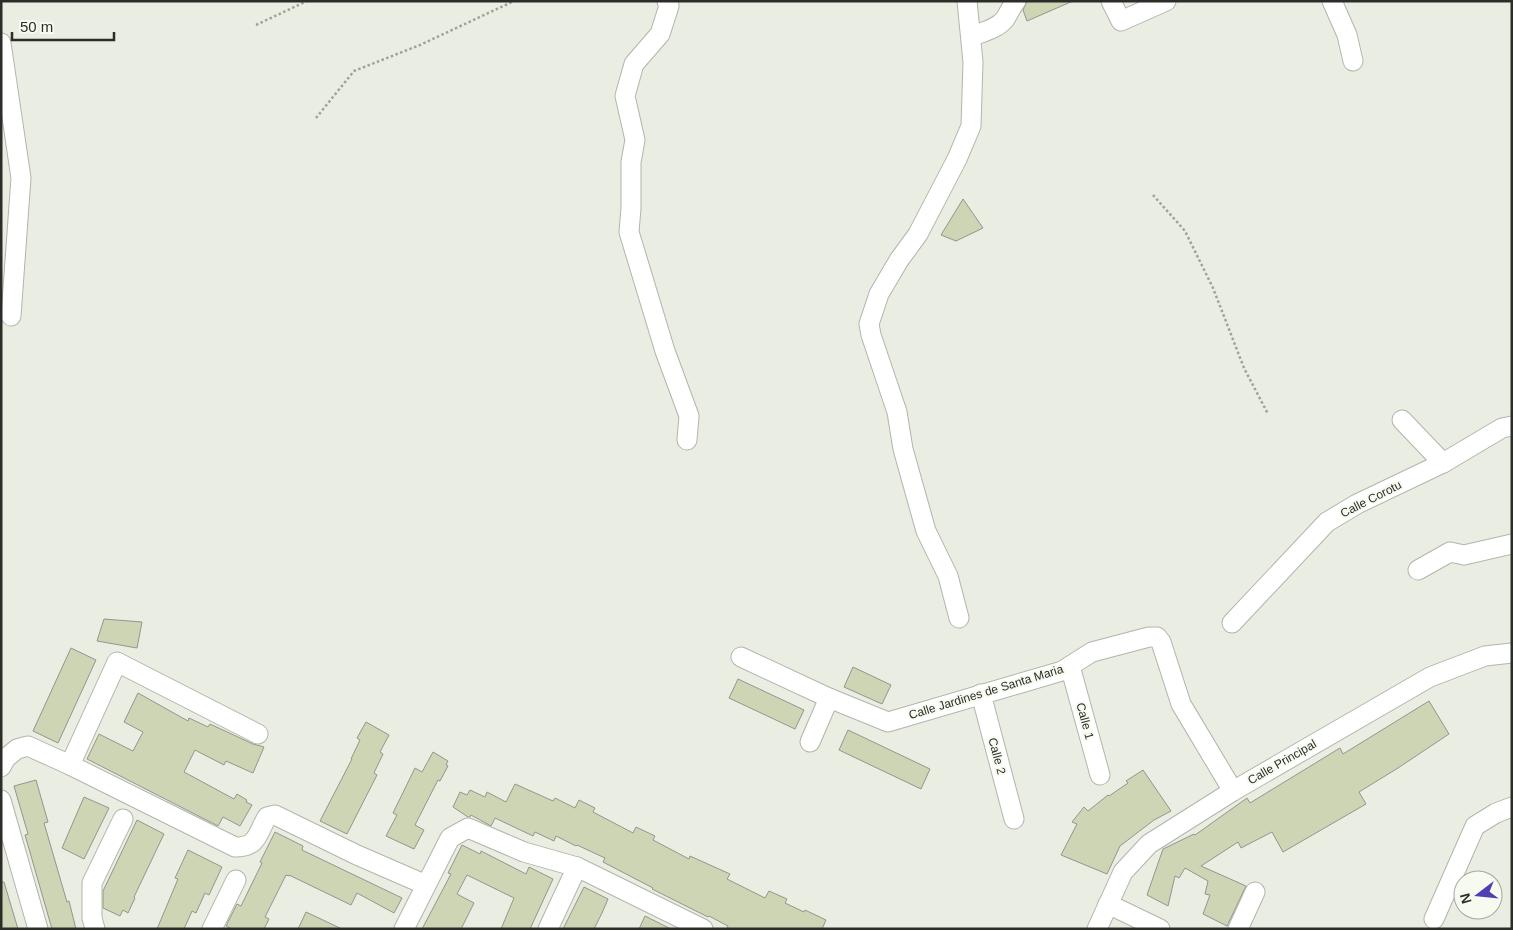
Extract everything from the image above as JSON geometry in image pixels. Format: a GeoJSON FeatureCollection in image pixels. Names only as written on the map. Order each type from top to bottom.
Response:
{"type":"FeatureCollection","features":[{"type":"Feature","properties":{"kind":"street"},"geometry":{"type":"LineString","coordinates":[[667,1],[669,6],[660,34],[634,64],[625,96],[635,140],[631,162],[631,208],[628,232],[665,351],[689,416],[687,440]]}},
{"type":"Feature","properties":{"kind":"street"},"geometry":{"type":"LineString","coordinates":[[959,618],[948,576],[926,530],[903,450],[897,412],[869,324],[879,294],[899,260],[918,234],[956,159],[970,126],[973,62],[972,36],[967,1]]}},
{"type":"Feature","properties":{"kind":"street"},"geometry":{"type":"LineString","coordinates":[[972,36],[991,30],[1005,19],[1016,1]]}},
{"type":"Feature","properties":{"kind":"street"},"geometry":{"type":"LineString","coordinates":[[1111,1],[1121,21],[1166,1]]}},
{"type":"Feature","properties":{"kind":"street"},"geometry":{"type":"LineString","coordinates":[[1332,1],[1347,35],[1353,61]]}},
{"type":"Feature","properties":{"kind":"street"},"geometry":{"type":"LineString","coordinates":[[1,43],[21,178],[11,316]]}},
{"type":"Feature","properties":{"kind":"street"},"geometry":{"type":"LineString","coordinates":[[1402,420],[1443,463]]}},
{"type":"Feature","properties":{"kind":"street","name":"Calle Corotu"},"geometry":{"type":"LineString","coordinates":[[1232,623],[1327,522],[1357,504],[1443,463],[1502,428],[1512,426]]}},
{"type":"Feature","properties":{"kind":"street"},"geometry":{"type":"LineString","coordinates":[[1418,570],[1450,552],[1464,555],[1512,544]]}},
{"type":"Feature","properties":{"kind":"street","name":"Calle Jardines de Santa Maria"},"geometry":{"type":"LineString","coordinates":[[741,657],[829,698],[888,722],[1062,671],[1092,652],[1149,636],[1157,637],[1161,642],[1181,704],[1233,791]]}},
{"type":"Feature","properties":{"kind":"street","name":"Calle Principal"},"geometry":{"type":"LineString","coordinates":[[1097,929],[1123,872],[1149,844],[1233,791],[1430,676],[1485,656],[1512,653]]}},
{"type":"Feature","properties":{"kind":"street"},"geometry":{"type":"LineString","coordinates":[[70,765],[118,662],[258,734]]}},
{"type":"Feature","properties":{"kind":"street","name":"Calle 1"},"geometry":{"type":"LineString","coordinates":[[1070,666],[1100,775]]}},
{"type":"Feature","properties":{"kind":"street","name":"Calle 2"},"geometry":{"type":"LineString","coordinates":[[981,694],[1014,819]]}},
{"type":"Feature","properties":{"kind":"street"},"geometry":{"type":"LineString","coordinates":[[810,742],[829,698]]}},
{"type":"Feature","properties":{"kind":"street"},"geometry":{"type":"LineString","coordinates":[[1,767],[6,758],[17,749],[28,746],[236,847],[247,847],[254,842],[267,817],[275,815],[426,885]]}},
{"type":"Feature","properties":{"kind":"street"},"geometry":{"type":"LineString","coordinates":[[1,800],[38,929]]}},
{"type":"Feature","properties":{"kind":"street"},"geometry":{"type":"LineString","coordinates":[[1434,919],[1475,826],[1496,813],[1512,807]]}},
{"type":"Feature","properties":{"kind":"street"},"geometry":{"type":"LineString","coordinates":[[95,929],[92,918],[92,883],[124,820]]}},
{"type":"Feature","properties":{"kind":"street"},"geometry":{"type":"LineString","coordinates":[[404,929],[450,838],[468,828],[524,852],[577,867],[695,927]]}},
{"type":"Feature","properties":{"kind":"street"},"geometry":{"type":"LineString","coordinates":[[548,929],[577,867]]}},
{"type":"Feature","properties":{"kind":"street"},"geometry":{"type":"LineString","coordinates":[[212,929],[236,880]]}},
{"type":"Feature","properties":{"kind":"street"},"geometry":{"type":"LineString","coordinates":[[1238,929],[1255,892]]}},
{"type":"Feature","properties":{"kind":"street"},"geometry":{"type":"LineString","coordinates":[[1108,904],[1160,929]]}},
{"type":"Feature","properties":{"kind":"path"},"geometry":{"type":"LineString","coordinates":[[256,25],[307,1]]}},
{"type":"Feature","properties":{"kind":"path"},"geometry":{"type":"LineString","coordinates":[[316,118],[354,71],[420,45],[514,1]]}},
{"type":"Feature","properties":{"kind":"path"},"geometry":{"type":"LineString","coordinates":[[1153,195],[1185,231],[1214,288],[1244,368],[1268,414]]}},
{"type":"Feature","properties":{"kind":"building"},"geometry":{"type":"Polygon","coordinates":[[[1027,1],[1073,1],[1027,21],[1023,10],[1027,1]]]}},
{"type":"Feature","properties":{"kind":"building"},"geometry":{"type":"Polygon","coordinates":[[[963,199],[983,228],[956,241],[941,235],[963,199]]]}},
{"type":"Feature","properties":{"kind":"building"},"geometry":{"type":"Polygon","coordinates":[[[104,619],[142,622],[137,648],[97,641],[104,619]]]}},
{"type":"Feature","properties":{"kind":"building"},"geometry":{"type":"Polygon","coordinates":[[[71,648],[96,660],[58,743],[33,731],[71,648]]]}},
{"type":"Feature","properties":{"kind":"building"},"geometry":{"type":"Polygon","coordinates":[[[853,667],[891,685],[882,704],[844,687],[853,667]]]}},
{"type":"Feature","properties":{"kind":"building"},"geometry":{"type":"Polygon","coordinates":[[[738,679],[804,710],[795,729],[729,698],[738,679]]]}},
{"type":"Feature","properties":{"kind":"building"},"geometry":{"type":"Polygon","coordinates":[[[138,693],[188,721],[189,718],[208,727],[210,724],[253,744],[264,747],[253,773],[226,761],[224,765],[195,750],[184,772],[234,799],[237,794],[247,800],[246,802],[252,805],[240,826],[223,817],[218,826],[87,759],[99,734],[133,751],[143,732],[124,722],[138,693]]]}},
{"type":"Feature","properties":{"kind":"building"},"geometry":{"type":"Polygon","coordinates":[[[1429,701],[1449,734],[1359,792],[1366,804],[1283,852],[1272,832],[1241,848],[1238,842],[1201,866],[1246,886],[1227,926],[1203,914],[1210,895],[1205,894],[1208,881],[1185,868],[1179,878],[1175,876],[1168,906],[1147,895],[1163,849],[1195,835],[1247,798],[1250,803],[1340,748],[1343,754],[1429,701]]]}},
{"type":"Feature","properties":{"kind":"building"},"geometry":{"type":"Polygon","coordinates":[[[366,722],[389,735],[380,752],[383,754],[374,773],[377,775],[347,834],[320,821],[352,759],[360,740],[357,738],[366,722]]]}},
{"type":"Feature","properties":{"kind":"building"},"geometry":{"type":"Polygon","coordinates":[[[848,730],[930,769],[921,789],[839,750],[848,730]]]}},
{"type":"Feature","properties":{"kind":"building"},"geometry":{"type":"Polygon","coordinates":[[[433,752],[448,761],[446,765],[448,766],[440,781],[438,780],[415,825],[424,830],[414,849],[386,836],[397,815],[393,813],[415,768],[422,772],[433,752]]]}},
{"type":"Feature","properties":{"kind":"building"},"geometry":{"type":"Polygon","coordinates":[[[1143,770],[1171,811],[1154,820],[1120,846],[1107,874],[1061,855],[1077,824],[1072,822],[1084,807],[1088,811],[1143,770]]]}},
{"type":"Feature","properties":{"kind":"building"},"geometry":{"type":"Polygon","coordinates":[[[36,780],[48,822],[44,823],[76,929],[52,929],[25,835],[28,834],[14,786],[36,780]]]}},
{"type":"Feature","properties":{"kind":"building"},"geometry":{"type":"Polygon","coordinates":[[[515,784],[553,801],[555,798],[575,808],[579,800],[595,808],[593,812],[633,833],[636,827],[655,836],[653,840],[689,859],[690,856],[730,874],[727,879],[765,898],[769,891],[787,899],[785,903],[826,920],[822,929],[727,929],[728,926],[652,889],[603,862],[605,858],[577,845],[556,836],[554,841],[535,832],[533,836],[495,818],[491,826],[471,815],[468,817],[453,807],[460,792],[467,795],[470,790],[485,797],[487,792],[506,802],[515,784]]]}},
{"type":"Feature","properties":{"kind":"building"},"geometry":{"type":"Polygon","coordinates":[[[84,797],[109,808],[84,859],[62,848],[84,797]]]}},
{"type":"Feature","properties":{"kind":"building"},"geometry":{"type":"Polygon","coordinates":[[[137,820],[164,834],[128,913],[123,910],[120,916],[103,908],[103,891],[137,820]]]}},
{"type":"Feature","properties":{"kind":"building"},"geometry":{"type":"Polygon","coordinates":[[[275,832],[303,846],[302,850],[402,898],[394,913],[357,893],[351,905],[286,875],[265,917],[269,919],[264,929],[232,929],[226,926],[237,904],[241,906],[275,832]]]}},
{"type":"Feature","properties":{"kind":"building"},"geometry":{"type":"Polygon","coordinates":[[[462,845],[480,854],[481,851],[526,874],[529,867],[553,879],[530,929],[501,929],[514,898],[467,875],[457,894],[474,903],[461,929],[422,929],[451,874],[448,873],[462,845]]]}},
{"type":"Feature","properties":{"kind":"building"},"geometry":{"type":"Polygon","coordinates":[[[188,850],[222,867],[209,895],[205,893],[196,913],[192,911],[184,929],[157,929],[178,879],[175,878],[188,850]]]}},
{"type":"Feature","properties":{"kind":"building"},"geometry":{"type":"Polygon","coordinates":[[[1,882],[4,882],[18,929],[1,929],[1,882]]]}},
{"type":"Feature","properties":{"kind":"building"},"geometry":{"type":"Polygon","coordinates":[[[584,887],[608,899],[594,929],[563,929],[584,887]]]}},
{"type":"Feature","properties":{"kind":"building"},"geometry":{"type":"Polygon","coordinates":[[[306,912],[342,929],[298,929],[306,912]]]}},
{"type":"Feature","properties":{"kind":"building"},"geometry":{"type":"Polygon","coordinates":[[[645,916],[671,929],[639,929],[645,916]]]}}]}
